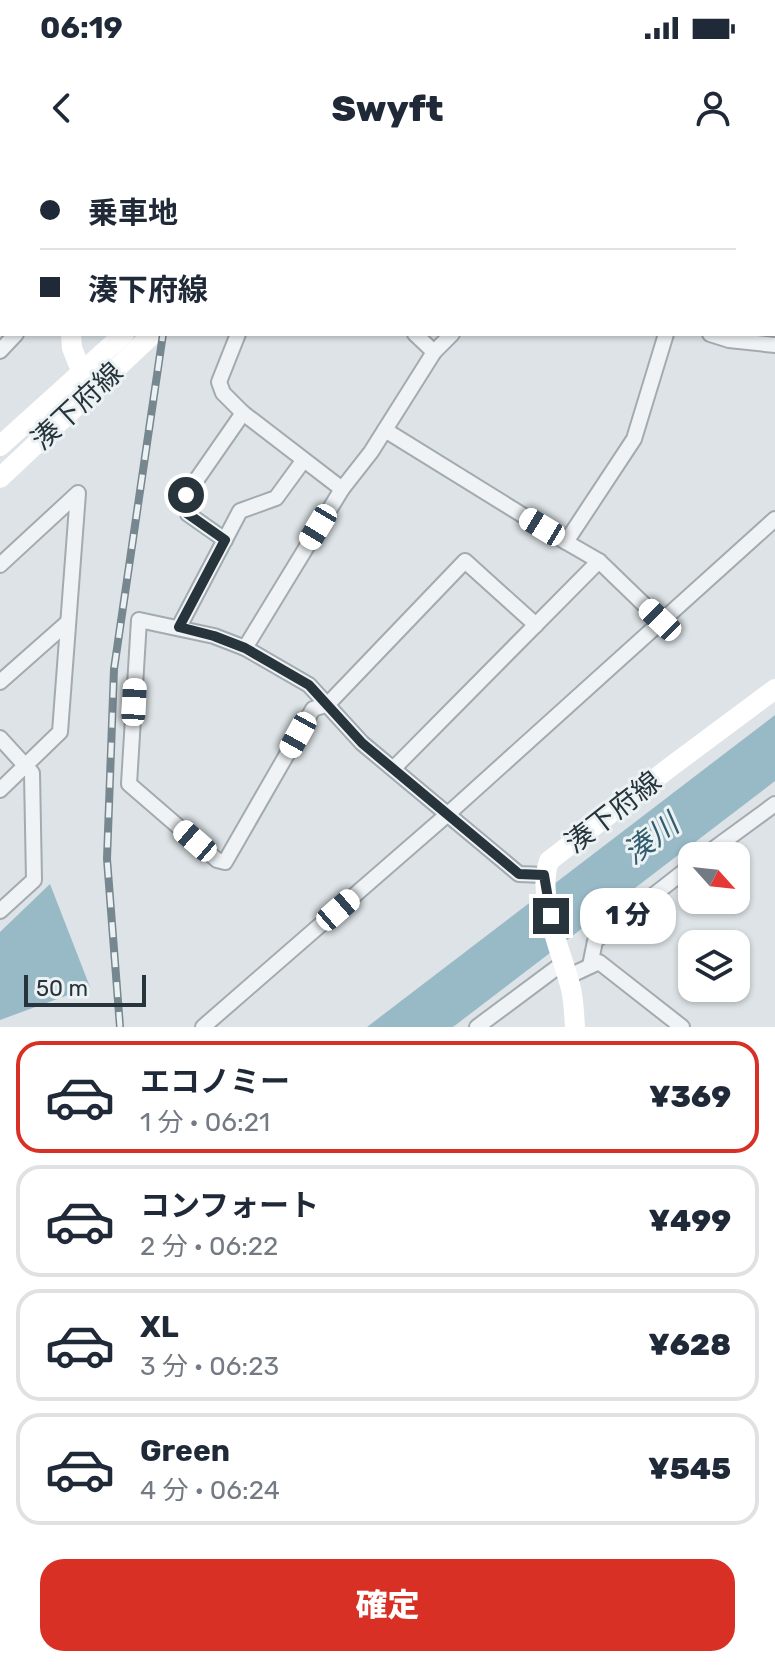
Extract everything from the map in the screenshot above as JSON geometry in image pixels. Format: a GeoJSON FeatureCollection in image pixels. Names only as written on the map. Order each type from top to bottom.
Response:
{"type":"FeatureCollection","features":[{"type":"Feature","properties":{"kind":"main road"},"geometry":{"type":"LineString","coordinates":[[71,336],[72,348],[89,380]]}},
{"type":"Feature","properties":{"kind":"main road","name":"湊下府線"},"geometry":{"type":"LineString","coordinates":[[0,478],[89,380],[100,357],[122,336]]}},
{"type":"Feature","properties":{"kind":"main road","name":"湊下府線"},"geometry":{"type":"LineString","coordinates":[[0,446],[150,336]]}},
{"type":"Feature","properties":{"kind":"main road","name":"湊下府線"},"geometry":{"type":"LineString","coordinates":[[545,884],[549,861],[775,689]]}},
{"type":"Feature","properties":{"kind":"main road"},"geometry":{"type":"LineString","coordinates":[[545,884],[572,994],[575,1027]]}},
{"type":"Feature","properties":{"kind":"street"},"geometry":{"type":"LineString","coordinates":[[0,351],[14,336]]}},
{"type":"Feature","properties":{"kind":"street"},"geometry":{"type":"LineString","coordinates":[[237,336],[219,382],[223,393],[243,413],[342,489]]}},
{"type":"Feature","properties":{"kind":"street"},"geometry":{"type":"LineString","coordinates":[[417,336],[434,352]]}},
{"type":"Feature","properties":{"kind":"street"},"geometry":{"type":"LineString","coordinates":[[245,648],[342,489],[371,452],[434,352],[450,336]]}},
{"type":"Feature","properties":{"kind":"street"},"geometry":{"type":"LineString","coordinates":[[566,542],[634,439],[665,336]]}},
{"type":"Feature","properties":{"kind":"street"},"geometry":{"type":"LineString","coordinates":[[716,336],[775,345]]}},
{"type":"Feature","properties":{"kind":"street"},"geometry":{"type":"LineString","coordinates":[[225,540],[188,514],[186,495],[243,413]]}},
{"type":"Feature","properties":{"kind":"street"},"geometry":{"type":"LineString","coordinates":[[385,430],[599,561],[660,620]]}},
{"type":"Feature","properties":{"kind":"street"},"geometry":{"type":"LineString","coordinates":[[179,627],[240,511],[276,498],[303,461]]}},
{"type":"Feature","properties":{"kind":"street"},"geometry":{"type":"LineString","coordinates":[[0,565],[78,493],[60,732],[0,790]]}},
{"type":"Feature","properties":{"kind":"street"},"geometry":{"type":"LineString","coordinates":[[203,1027],[449,813],[775,519]]}},
{"type":"Feature","properties":{"kind":"street"},"geometry":{"type":"LineString","coordinates":[[536,625],[465,561],[328,704],[313,709],[225,862],[217,860],[129,784],[139,620],[179,627],[245,648],[309,685],[328,704],[362,743],[519,874],[545,884]]}},
{"type":"Feature","properties":{"kind":"street"},"geometry":{"type":"LineString","coordinates":[[394,768],[599,561]]}},
{"type":"Feature","properties":{"kind":"street"},"geometry":{"type":"LineString","coordinates":[[0,682],[68,622]]}},
{"type":"Feature","properties":{"kind":"street"},"geometry":{"type":"LineString","coordinates":[[0,738],[32,773],[34,880],[0,911]]}},
{"type":"Feature","properties":{"kind":"street"},"geometry":{"type":"LineString","coordinates":[[723,842],[775,804]]}},
{"type":"Feature","properties":{"kind":"street"},"geometry":{"type":"LineString","coordinates":[[590,966],[595,941],[678,876]]}},
{"type":"Feature","properties":{"kind":"street"},"geometry":{"type":"LineString","coordinates":[[477,1027],[565,970],[599,962],[681,1027]]}},
{"type":"Feature","properties":{"kind":"water","name":"湊川"},"geometry":{"type":"Polygon","coordinates":[[[775,715],[775,781],[695,842],[678,842],[678,855],[453,1027],[367,1027],[775,715]]]}},
{"type":"Feature","properties":{"kind":"water"},"geometry":{"type":"Polygon","coordinates":[[[50,884],[90,987],[0,1020],[0,932],[50,884]]]}},
{"type":"Feature","properties":{"kind":"railway"},"geometry":{"type":"LineString","coordinates":[[120,1027],[107,859],[114,669],[163,336]]}},
{"type":"Feature","properties":{"kind":"route"},"geometry":{"type":"LineString","coordinates":[[186,495],[188,514],[225,540],[179,627],[245,648],[309,685],[362,743],[494,850],[519,874],[544,875],[551,916]]}}]}
